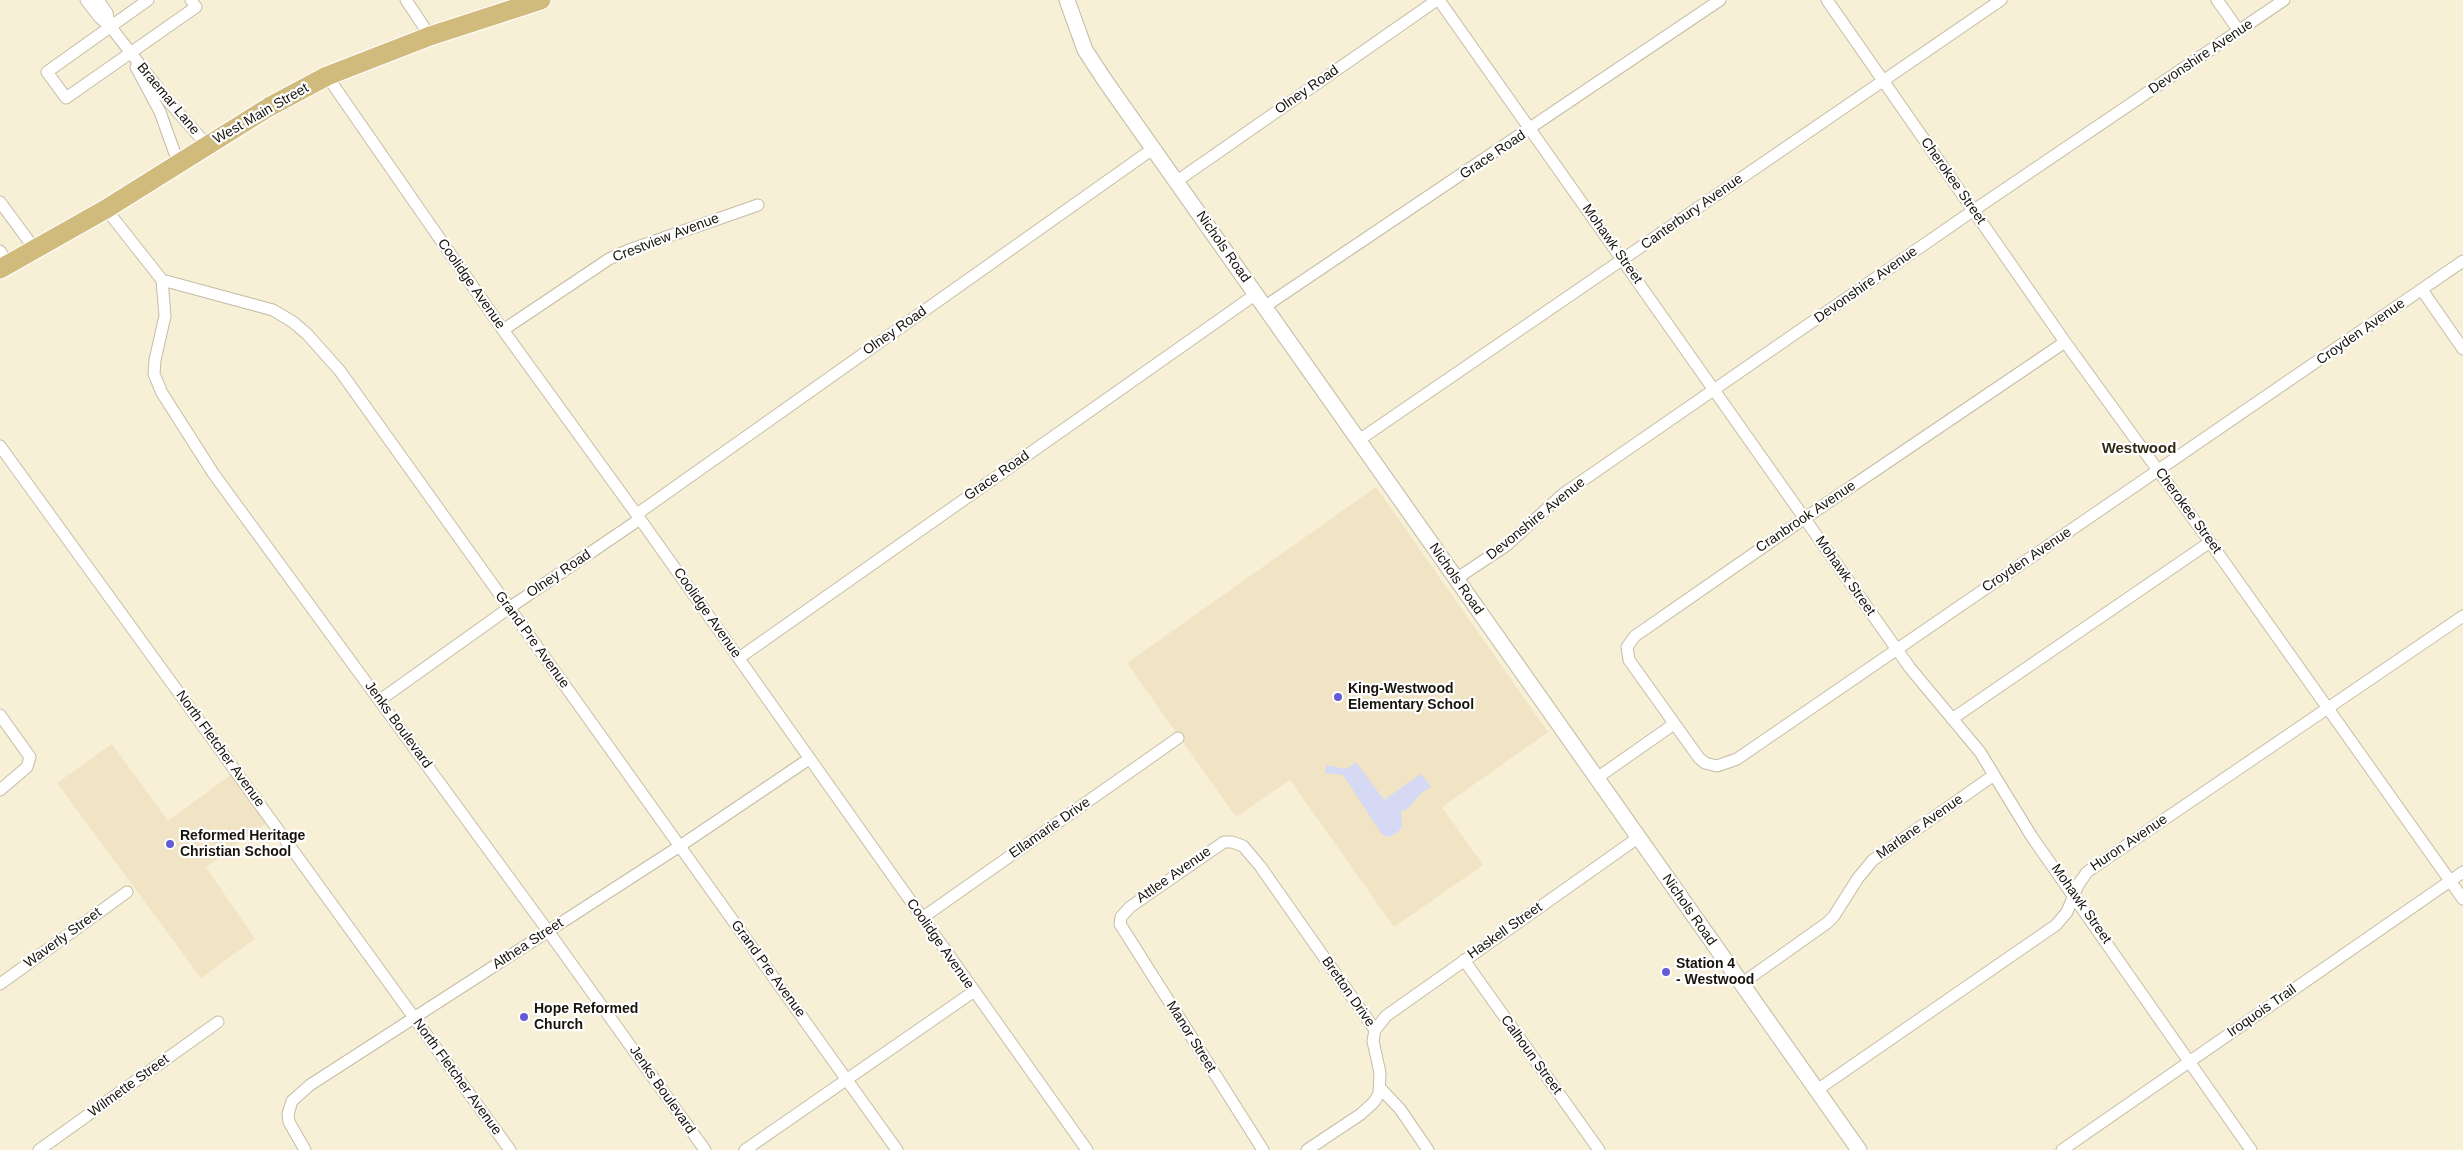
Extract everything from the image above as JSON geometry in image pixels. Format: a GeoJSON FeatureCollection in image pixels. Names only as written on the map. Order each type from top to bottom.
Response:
{"type":"FeatureCollection","features":[{"type":"Feature","properties":{"kind":"main road","name":"West Main Street"},"geometry":{"type":"LineString","coordinates":[[3,261],[34,248],[106,209],[178,162],[326,76],[430,36],[541,0]]}},
{"type":"Feature","properties":{"kind":"street","name":"Braemar Lane"},"geometry":{"type":"LineString","coordinates":[[86,0],[100,18],[111,26]]}},
{"type":"Feature","properties":{"kind":"street","name":"Braemar Lane"},"geometry":{"type":"LineString","coordinates":[[98,0],[107,13],[111,26],[130,54],[207,145]]}},
{"type":"Feature","properties":{"kind":"street"},"geometry":{"type":"LineString","coordinates":[[148,0],[47,72],[66,98],[130,54],[193,4]]}},
{"type":"Feature","properties":{"kind":"street"},"geometry":{"type":"LineString","coordinates":[[406,0],[430,36]]}},
{"type":"Feature","properties":{"kind":"street","name":"Nichols Road"},"geometry":{"type":"LineString","coordinates":[[1067,0],[1085,50],[1264,308],[1859,1150]]}},
{"type":"Feature","properties":{"kind":"street","name":"Olney Road"},"geometry":{"type":"LineString","coordinates":[[1177,181],[1438,0]]}},
{"type":"Feature","properties":{"kind":"street","name":"Mohawk Street"},"geometry":{"type":"LineString","coordinates":[[1438,0],[1623,259],[1896,648],[1920,681],[1980,752],[2032,837],[2074,894],[2251,1150]]}},
{"type":"Feature","properties":{"kind":"street","name":"Grace Road"},"geometry":{"type":"LineString","coordinates":[[1264,308],[1720,0]]}},
{"type":"Feature","properties":{"kind":"street","name":"Cherokee Street"},"geometry":{"type":"LineString","coordinates":[[1827,0],[2065,342],[2210,542],[2463,899]]}},
{"type":"Feature","properties":{"kind":"street","name":"Canterbury Avenue"},"geometry":{"type":"LineString","coordinates":[[1359,440],[2001,0]]}},
{"type":"Feature","properties":{"kind":"street"},"geometry":{"type":"LineString","coordinates":[[2217,0],[2239,31]]}},
{"type":"Feature","properties":{"kind":"street","name":"Devonshire Avenue"},"geometry":{"type":"LineString","coordinates":[[1456,579],[1506,545],[1563,494],[1974,210],[2284,0]]}},
{"type":"Feature","properties":{"kind":"street","name":"Braemar Lane"},"geometry":{"type":"LineString","coordinates":[[130,54],[160,112],[178,162]]}},
{"type":"Feature","properties":{"kind":"street","name":"Coolidge Avenue"},"geometry":{"type":"LineString","coordinates":[[326,76],[503,330],[639,516],[973,992],[1087,1150]]}},
{"type":"Feature","properties":{"kind":"street","name":"Olney Road"},"geometry":{"type":"LineString","coordinates":[[380,700],[1154,148]]}},
{"type":"Feature","properties":{"kind":"street"},"geometry":{"type":"LineString","coordinates":[[0,202],[34,248]]}},
{"type":"Feature","properties":{"kind":"street","name":"Crestview Avenue"},"geometry":{"type":"LineString","coordinates":[[503,330],[609,259],[629,250],[758,206]]}},
{"type":"Feature","properties":{"kind":"street"},"geometry":{"type":"LineString","coordinates":[[106,209],[162,280]]}},
{"type":"Feature","properties":{"kind":"street","name":"Croyden Avenue"},"geometry":{"type":"LineString","coordinates":[[1674,724],[1699,758],[1705,763],[1717,766],[1729,763],[2159,471],[2463,261]]}},
{"type":"Feature","properties":{"kind":"street","name":"Grand Pre Avenue"},"geometry":{"type":"LineString","coordinates":[[162,280],[273,310],[293,322],[307,334],[330,359],[358,394],[897,1150]]}},
{"type":"Feature","properties":{"kind":"street","name":"Jenks Boulevard"},"geometry":{"type":"LineString","coordinates":[[162,280],[165,316],[155,360],[155,381],[213,473],[548,931],[705,1150]]}},
{"type":"Feature","properties":{"kind":"street"},"geometry":{"type":"LineString","coordinates":[[2422,290],[2463,348]]}},
{"type":"Feature","properties":{"kind":"street","name":"Grace Road"},"geometry":{"type":"LineString","coordinates":[[739,658],[1256,294]]}},
{"type":"Feature","properties":{"kind":"street","name":"Cranbrook Avenue"},"geometry":{"type":"LineString","coordinates":[[1674,724],[1629,660],[1627,648],[1630,642],[1642,630],[2065,342]]}},
{"type":"Feature","properties":{"kind":"street","name":"North Fletcher Avenue"},"geometry":{"type":"LineString","coordinates":[[0,446],[510,1150]]}},
{"type":"Feature","properties":{"kind":"street"},"geometry":{"type":"LineString","coordinates":[[1952,719],[2210,542]]}},
{"type":"Feature","properties":{"kind":"street","name":"Huron Avenue"},"geometry":{"type":"LineString","coordinates":[[1818,1090],[2046,932],[2067,912],[2082,878],[2092,869],[2328,710],[2463,616]]}},
{"type":"Feature","properties":{"kind":"street"},"geometry":{"type":"LineString","coordinates":[[0,715],[30,757],[27,767],[0,790]]}},
{"type":"Feature","properties":{"kind":"street"},"geometry":{"type":"LineString","coordinates":[[1597,778],[1674,724]]}},
{"type":"Feature","properties":{"kind":"street","name":"Ellamarie Drive"},"geometry":{"type":"LineString","coordinates":[[922,918],[1178,738]]}},
{"type":"Feature","properties":{"kind":"street","name":"Althea Street"},"geometry":{"type":"LineString","coordinates":[[305,1150],[288,1118],[290,1107],[297,1095],[414,1017],[680,846],[809,759]]}},
{"type":"Feature","properties":{"kind":"street","name":"Marlane Avenue"},"geometry":{"type":"LineString","coordinates":[[1741,984],[1827,923],[1834,916],[1865,868],[1878,856],[1994,775]]}},
{"type":"Feature","properties":{"kind":"street","name":"Haskell Street"},"geometry":{"type":"LineString","coordinates":[[1375,1030],[1386,1016],[1639,838]]}},
{"type":"Feature","properties":{"kind":"street","name":"Attlee Avenue"},"geometry":{"type":"LineString","coordinates":[[1120,924],[1124,912],[1217,845],[1232,842],[1239,844]]}},
{"type":"Feature","properties":{"kind":"street","name":"Bretton Drive"},"geometry":{"type":"LineString","coordinates":[[1239,844],[1260,866],[1375,1030],[1373,1042],[1380,1073],[1380,1088]]}},
{"type":"Feature","properties":{"kind":"street","name":"Iroquois Trail"},"geometry":{"type":"LineString","coordinates":[[2062,1150],[2463,872]]}},
{"type":"Feature","properties":{"kind":"street","name":"Waverly Street"},"geometry":{"type":"LineString","coordinates":[[0,984],[127,892]]}},
{"type":"Feature","properties":{"kind":"street","name":"Manor Street"},"geometry":{"type":"LineString","coordinates":[[1120,924],[1263,1150]]}},
{"type":"Feature","properties":{"kind":"street","name":"Calhoun Street"},"geometry":{"type":"LineString","coordinates":[[1464,960],[1599,1150]]}},
{"type":"Feature","properties":{"kind":"street"},"geometry":{"type":"LineString","coordinates":[[745,1150],[973,992]]}},
{"type":"Feature","properties":{"kind":"street","name":"Wilmette Street"},"geometry":{"type":"LineString","coordinates":[[39,1150],[218,1022]]}},
{"type":"Feature","properties":{"kind":"street"},"geometry":{"type":"LineString","coordinates":[[1307,1150],[1369,1108],[1379,1094],[1380,1088]]}},
{"type":"Feature","properties":{"kind":"street"},"geometry":{"type":"LineString","coordinates":[[1380,1088],[1400,1110],[1428,1150]]}},
{"type":"Feature","properties":{"kind":"shaded area","name":"King-Westwood Elementary School"},"geometry":{"type":"Polygon","coordinates":[[[1376,487],[1548,732],[1442,807],[1483,865],[1394,927],[1290,780],[1236,817],[1127,663],[1376,487]]]}},
{"type":"Feature","properties":{"kind":"shaded area","name":"Reformed Heritage Christian School"},"geometry":{"type":"Polygon","coordinates":[[[112,744],[168,821],[236,771],[271,820],[206,867],[255,939],[201,978],[57,783],[112,744]]]}},
{"type":"Feature","properties":{"kind":"shaded area"},"geometry":{"type":"Polygon","coordinates":[[[1356,762],[1384,800],[1421,774],[1431,787],[1420,794],[1408,809],[1401,811],[1402,828],[1392,836],[1387,837],[1381,833],[1343,775],[1325,773],[1326,765],[1346,769],[1356,762]]]}},
{"type":"Feature","properties":{"kind":"place","name":"King-Westwood Elementary School"},"geometry":{"type":"Point","coordinates":[1338,697]}},
{"type":"Feature","properties":{"kind":"place","name":"Reformed Heritage Christian School"},"geometry":{"type":"Point","coordinates":[170,844]}},
{"type":"Feature","properties":{"kind":"place","name":"Station 4 - Westwood"},"geometry":{"type":"Point","coordinates":[1666,972]}},
{"type":"Feature","properties":{"kind":"place","name":"Hope Reformed Church"},"geometry":{"type":"Point","coordinates":[524,1017]}},
{"type":"Feature","properties":{"kind":"district","name":"Westwood"},"geometry":{"type":"Point","coordinates":[2139,449]}}]}
